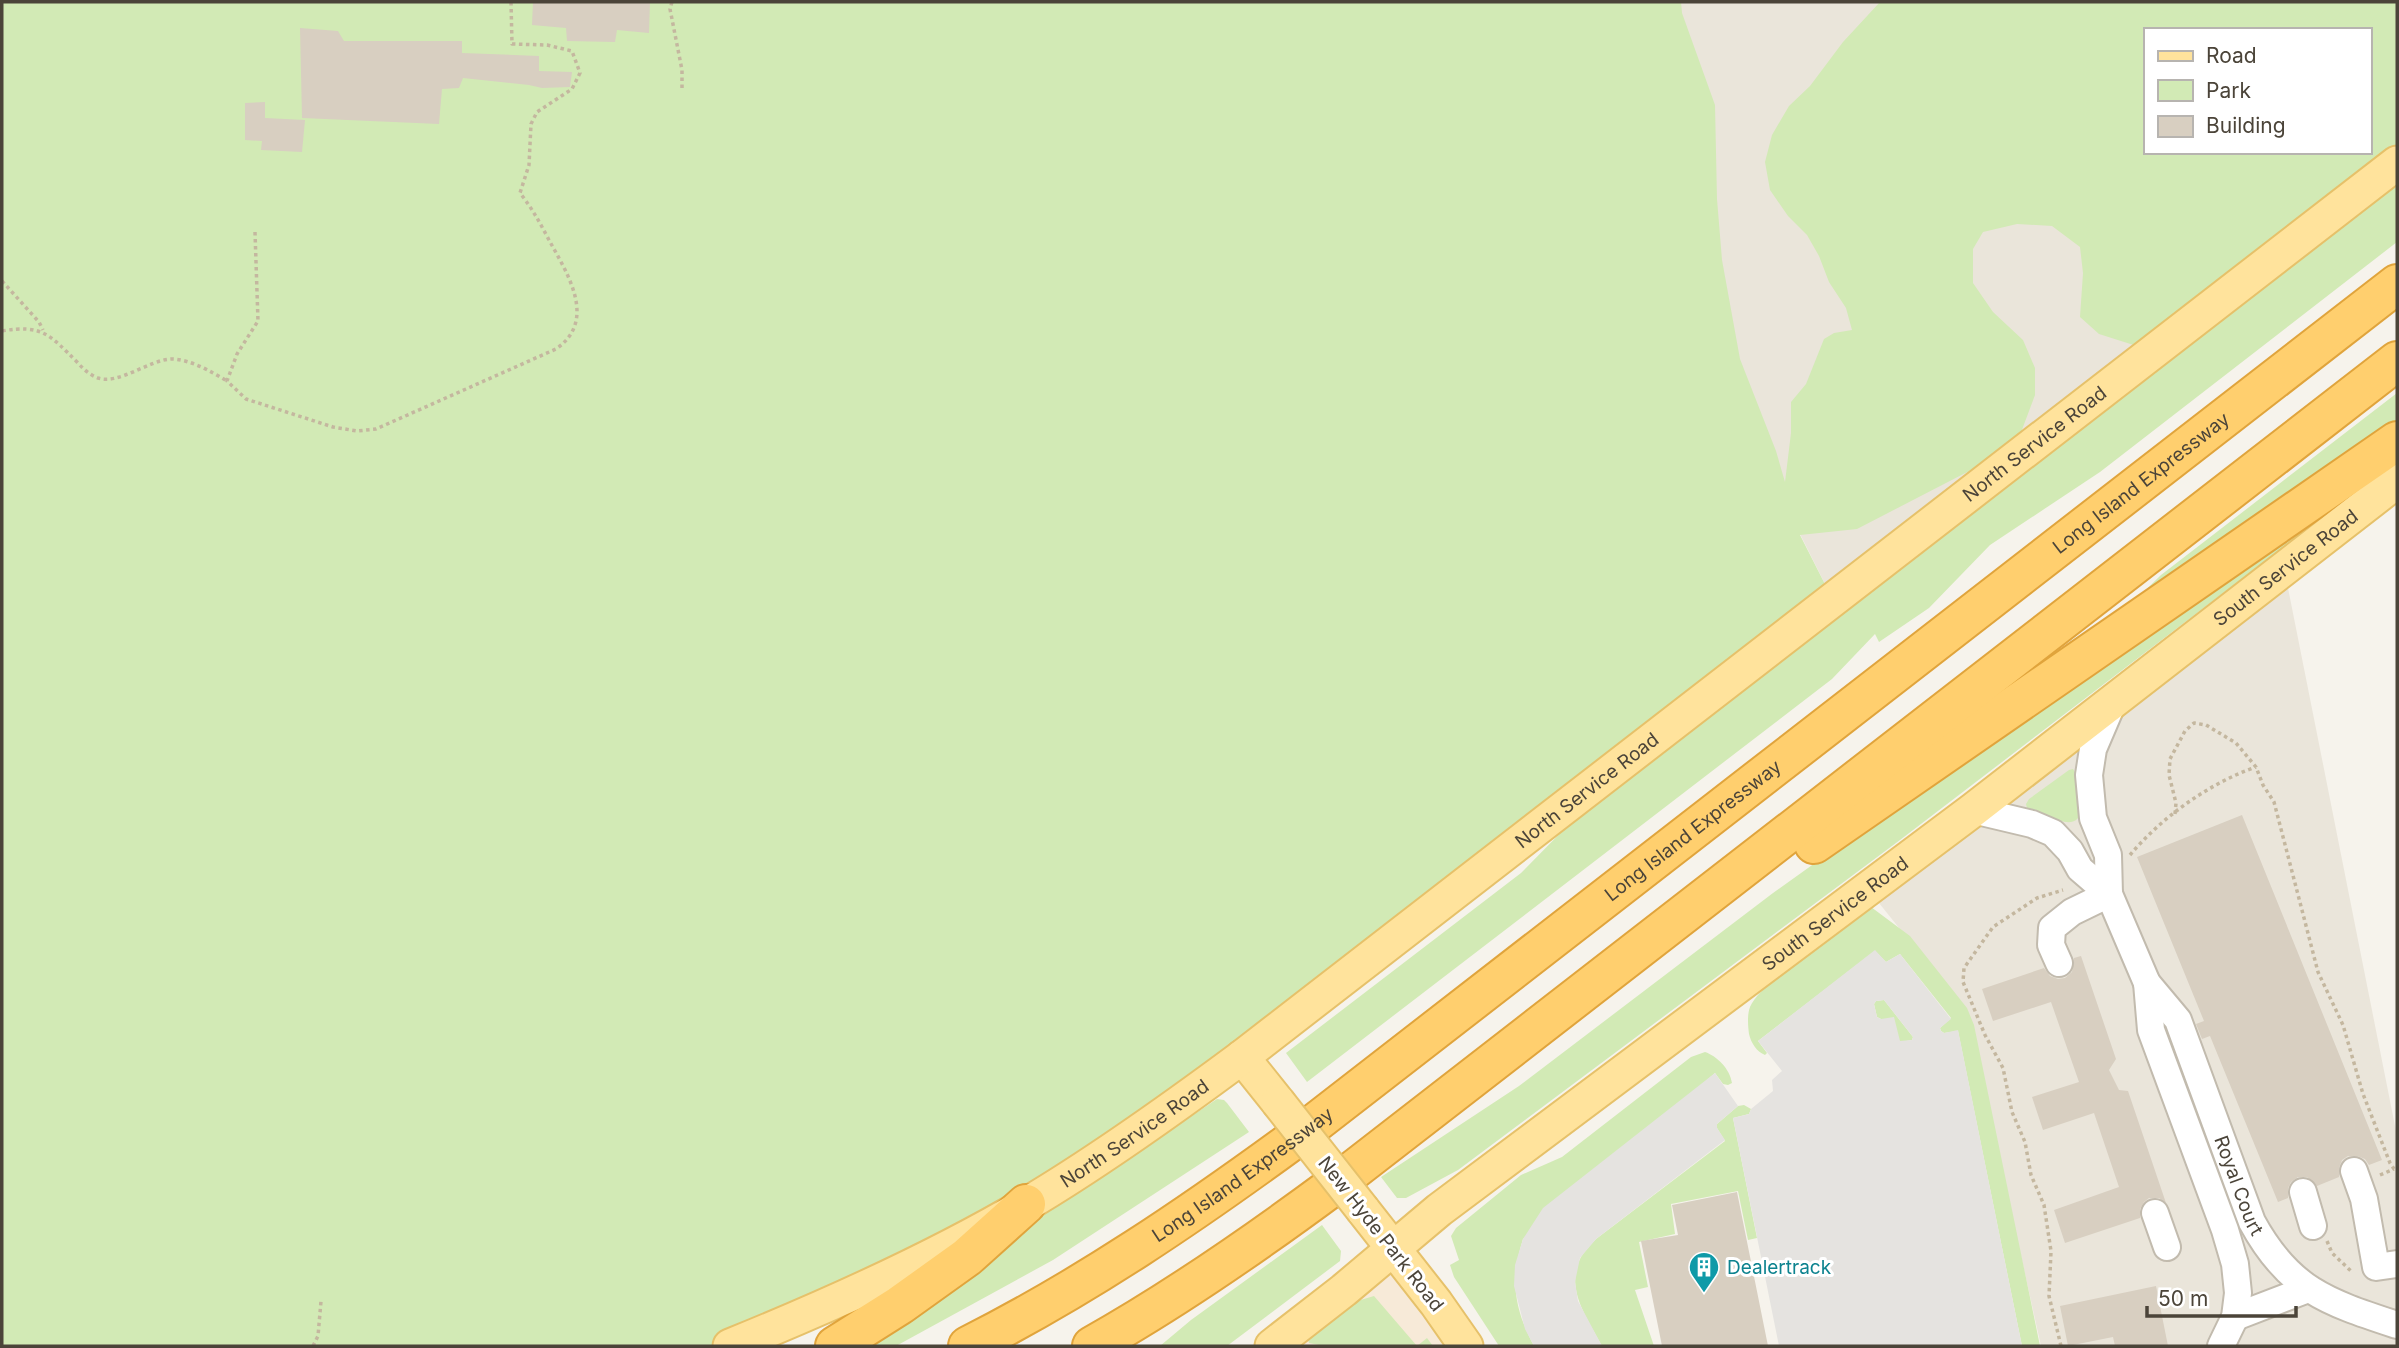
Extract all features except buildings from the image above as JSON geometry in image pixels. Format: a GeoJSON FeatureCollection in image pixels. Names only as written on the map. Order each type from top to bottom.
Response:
{"type":"FeatureCollection","features":[{"type":"Feature","properties":{"kind":"highway","name":"Long Island Expressway"},"geometry":{"type":"LineString","coordinates":[[968,1346],[1057,1298],[1118,1261],[1297,1137],[2397,284]]}},
{"type":"Feature","properties":{"kind":"highway"},"geometry":{"type":"LineString","coordinates":[[1093,1346],[1156,1308],[1286,1221],[2397,361]]}},
{"type":"Feature","properties":{"kind":"highway"},"geometry":{"type":"LineString","coordinates":[[1709,895],[1778,869],[2397,441]]}},
{"type":"Feature","properties":{"kind":"highway"},"geometry":{"type":"LineString","coordinates":[[835,1346],[958,1264],[1026,1204]]}},
{"type":"Feature","properties":{"kind":"main road","name":"North Service Road"},"geometry":{"type":"LineString","coordinates":[[730,1346],[852,1294],[1026,1204],[1174,1107],[2397,163]]}},
{"type":"Feature","properties":{"kind":"main road","name":"South Service Road"},"geometry":{"type":"LineString","coordinates":[[1272,1346],[1439,1210],[1973,810],[2397,481]]}},
{"type":"Feature","properties":{"kind":"main road","name":"New Hyde Park Road"},"geometry":{"type":"LineString","coordinates":[[1242,1057],[1393,1247],[1466,1346]]}},
{"type":"Feature","properties":{"kind":"street"},"geometry":{"type":"LineString","coordinates":[[2059,963],[2050,939],[2052,928],[2103,881],[2108,855],[2096,829],[2090,805],[2090,761],[2114,700]]}},
{"type":"Feature","properties":{"kind":"street"},"geometry":{"type":"LineString","coordinates":[[1973,810],[2043,828],[2063,842],[2080,869],[2103,881]]}},
{"type":"Feature","properties":{"kind":"street"},"geometry":{"type":"LineString","coordinates":[[2063,842],[2096,829]]}},
{"type":"Feature","properties":{"kind":"street","name":"Royal Court"},"geometry":{"type":"LineString","coordinates":[[2103,881],[2147,984],[2178,1020],[2252,1222],[2280,1264],[2308,1289],[2351,1310],[2397,1325]]}},
{"type":"Feature","properties":{"kind":"street","name":"Royal Court"},"geometry":{"type":"LineString","coordinates":[[2147,984],[2151,1031],[2229,1242],[2237,1280],[2235,1317],[2221,1346]]}},
{"type":"Feature","properties":{"kind":"street"},"geometry":{"type":"LineString","coordinates":[[2354,1171],[2378,1219],[2376,1267],[2396,1264]]}},
{"type":"Feature","properties":{"kind":"street"},"geometry":{"type":"LineString","coordinates":[[2303,1192],[2313,1226]]}},
{"type":"Feature","properties":{"kind":"street"},"geometry":{"type":"LineString","coordinates":[[2155,1213],[2167,1247]]}},
{"type":"Feature","properties":{"kind":"street"},"geometry":{"type":"LineString","coordinates":[[2235,1317],[2308,1289]]}},
{"type":"Feature","properties":{"kind":"path"},"geometry":{"type":"LineString","coordinates":[[2,281],[39,322],[43,332],[87,373],[101,380],[115,378],[158,361],[173,359],[189,362],[227,381],[246,399],[333,427],[357,431],[376,429],[556,349],[567,341],[576,319],[577,304],[564,263],[537,214],[520,193],[529,165],[531,124],[537,112],[572,89],[580,73],[572,51],[547,45],[512,44],[511,2]]}},
{"type":"Feature","properties":{"kind":"path"},"geometry":{"type":"LineString","coordinates":[[672,2],[670,9],[682,70],[682,89]]}},
{"type":"Feature","properties":{"kind":"path"},"geometry":{"type":"LineString","coordinates":[[227,381],[237,354],[258,321],[255,232]]}},
{"type":"Feature","properties":{"kind":"path"},"geometry":{"type":"LineString","coordinates":[[2,331],[22,328],[43,332]]}},
{"type":"Feature","properties":{"kind":"path"},"geometry":{"type":"LineString","coordinates":[[2175,814],[2176,803],[2169,775],[2170,759],[2189,726],[2200,723],[2227,735],[2256,767],[2274,802],[2318,972],[2343,1025],[2362,1094],[2390,1163],[2393,1169],[2397,1170]]}},
{"type":"Feature","properties":{"kind":"path"},"geometry":{"type":"LineString","coordinates":[[2060,1346],[2049,1296],[2051,1251],[2044,1205],[2031,1175],[2025,1142],[2011,1112],[2003,1068],[1967,992],[1964,968],[1993,927],[2037,898],[2103,881],[2125,865],[2128,857],[2148,834],[2206,791],[2256,767]]}},
{"type":"Feature","properties":{"kind":"path"},"geometry":{"type":"LineString","coordinates":[[313,1346],[318,1336],[321,1301]]}},
{"type":"Feature","properties":{"kind":"shaded area"},"geometry":{"type":"Polygon","coordinates":[[[1648,2],[2113,2],[2144,358],[1833,600],[1709,352],[1648,2]]]}},
{"type":"Feature","properties":{"kind":"shaded area"},"geometry":{"type":"Polygon","coordinates":[[[2286,578],[2397,1136],[2397,1346],[2041,1346],[1970,1026],[1960,1004],[1871,893],[2286,578]]]}},
{"type":"Feature","properties":{"kind":"shaded area"},"geometry":{"type":"Polygon","coordinates":[[[1875,950],[1886,962],[1900,954],[1951,1019],[1940,1028],[1941,1031],[1944,1033],[1958,1030],[2022,1346],[1779,1346],[1733,1118],[1749,1114],[1751,1109],[1773,1091],[1772,1080],[1782,1071],[1758,1041],[1875,950]],[[1884,1000],[1876,1001],[1874,1004],[1877,1017],[1894,1017],[1900,1041],[1912,1040],[1913,1037],[1884,1000]]]}},
{"type":"Feature","properties":{"kind":"shaded area"},"geometry":{"type":"Polygon","coordinates":[[[1715,1073],[1738,1106],[1717,1124],[1725,1140],[1596,1239],[1580,1258],[1575,1282],[1578,1301],[1602,1346],[1534,1346],[1525,1329],[1514,1286],[1515,1265],[1523,1239],[1543,1208],[1715,1073]]]}},
{"type":"Feature","properties":{"kind":"shaded area"},"geometry":{"type":"Polygon","coordinates":[[[1393,1267],[1449,1346],[1291,1346],[1393,1267]]]}},
{"type":"Feature","properties":{"kind":"green space"},"geometry":{"type":"Polygon","coordinates":[[[2,2],[1681,2],[1682,13],[1715,105],[1717,199],[1722,260],[1740,359],[1776,451],[1785,482],[1791,433],[1791,402],[1806,384],[1824,339],[1834,333],[1852,330],[1846,308],[1829,282],[1807,235],[1788,216],[1770,190],[1765,162],[1772,135],[1789,106],[1810,86],[1843,42],[1880,2],[2397,2],[2397,163],[2143,348],[2099,334],[2080,317],[2083,273],[2080,247],[2052,226],[2017,224],[1983,232],[1973,249],[1973,283],[1993,312],[2023,340],[2035,368],[2035,395],[2020,435],[1975,468],[1857,529],[1800,535],[1833,600],[1174,1107],[730,1346],[2,1346],[2,2]]]}},
{"type":"Feature","properties":{"kind":"green space"},"geometry":{"type":"Polygon","coordinates":[[[2397,179],[2397,242],[2100,472],[1990,545],[1929,608],[1879,642],[1875,634],[1832,679],[1307,1082],[1286,1053],[1521,873],[1580,813],[2397,179]]]}},
{"type":"Feature","properties":{"kind":"green space"},"geometry":{"type":"Polygon","coordinates":[[[2397,393],[2397,425],[2115,620],[2161,575],[2397,393]]]}},
{"type":"Feature","properties":{"kind":"green space"},"geometry":{"type":"Polygon","coordinates":[[[2350,496],[1900,840],[1458,1170],[1406,1198],[1397,1198],[1381,1177],[1519,1086],[1773,893],[1935,777],[2350,496]]]}},
{"type":"Feature","properties":{"kind":"green space"},"geometry":{"type":"Polygon","coordinates":[[[2073,769],[2078,780],[2081,801],[2081,813],[2077,820],[2070,822],[2053,819],[2027,808],[2029,799],[2073,769]]]}},
{"type":"Feature","properties":{"kind":"green space"},"geometry":{"type":"Polygon","coordinates":[[[1871,907],[1910,936],[1967,1008],[1974,1025],[2040,1346],[2022,1346],[1958,1031],[1941,1031],[1940,1028],[1951,1018],[1900,954],[1886,962],[1875,951],[1758,1041],[1767,1053],[1765,1055],[1757,1049],[1750,1037],[1750,1007],[1770,983],[1871,907]]]}},
{"type":"Feature","properties":{"kind":"green space"},"geometry":{"type":"Polygon","coordinates":[[[1884,1000],[1913,1037],[1912,1040],[1900,1042],[1877,1017],[1874,1004],[1884,1000]]]}},
{"type":"Feature","properties":{"kind":"green space"},"geometry":{"type":"Polygon","coordinates":[[[1705,1052],[1722,1064],[1732,1083],[1723,1084],[1715,1073],[1523,1239],[1516,1268],[1516,1294],[1522,1319],[1534,1346],[1499,1346],[1454,1277],[1450,1265],[1459,1260],[1451,1236],[1456,1228],[1521,1175],[1562,1157],[1691,1057],[1705,1052]]]}},
{"type":"Feature","properties":{"kind":"green space"},"geometry":{"type":"Polygon","coordinates":[[[1217,1099],[1227,1103],[1249,1132],[1053,1260],[896,1346],[848,1346],[1217,1099]]]}},
{"type":"Feature","properties":{"kind":"green space"},"geometry":{"type":"Polygon","coordinates":[[[1744,1105],[1751,1109],[1749,1114],[1733,1118],[1757,1238],[1748,1240],[1738,1191],[1671,1204],[1675,1234],[1639,1242],[1648,1287],[1635,1290],[1654,1346],[1602,1346],[1576,1292],[1576,1269],[1581,1257],[1596,1239],[1725,1141],[1717,1124],[1738,1106],[1744,1105]]]}},
{"type":"Feature","properties":{"kind":"green space"},"geometry":{"type":"Polygon","coordinates":[[[1322,1225],[1341,1251],[1340,1261],[1227,1346],[1160,1346],[1191,1320],[1322,1225]]]}},
{"type":"Feature","properties":{"kind":"green space"},"geometry":{"type":"Polygon","coordinates":[[[1374,1296],[1417,1346],[1324,1346],[1309,1343],[1308,1340],[1354,1302],[1374,1296]]]}},
{"type":"Feature","properties":{"kind":"green space"},"geometry":{"type":"Polygon","coordinates":[[[1427,1338],[1433,1346],[1417,1346],[1427,1338]]]}},
{"type":"Feature","properties":{"kind":"place","name":"Dealertrack"},"geometry":{"type":"Point","coordinates":[1704,1294]}}]}
